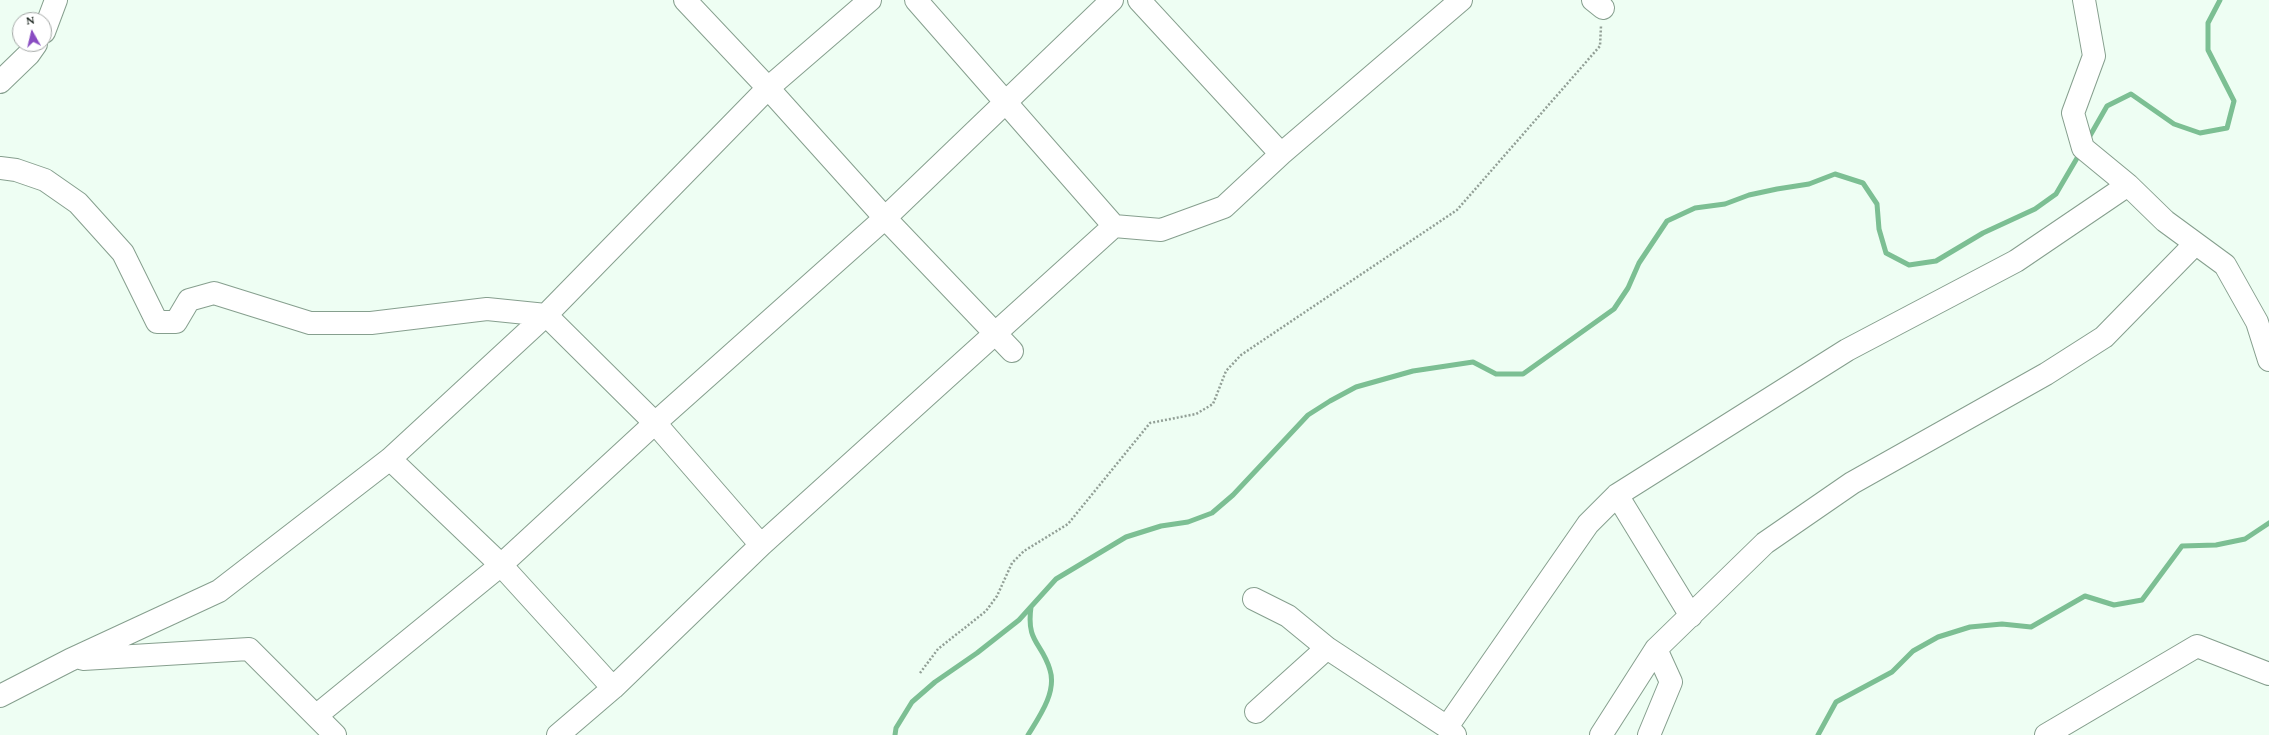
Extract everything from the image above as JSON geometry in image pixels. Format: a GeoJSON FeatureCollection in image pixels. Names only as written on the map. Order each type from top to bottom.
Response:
{"type":"FeatureCollection","features":[{"type":"Feature","properties":{"kind":"street"},"geometry":{"type":"LineString","coordinates":[[52,12],[56,0]]}},
{"type":"Feature","properties":{"kind":"street"},"geometry":{"type":"LineString","coordinates":[[685,0],[768,88],[884,218],[1012,351]]}},
{"type":"Feature","properties":{"kind":"street"},"geometry":{"type":"LineString","coordinates":[[0,696],[70,660],[218,591],[390,459],[546,315],[768,88],[870,0]]}},
{"type":"Feature","properties":{"kind":"street"},"geometry":{"type":"LineString","coordinates":[[916,0],[1114,226],[1161,230],[1224,207],[1281,154],[1461,0]]}},
{"type":"Feature","properties":{"kind":"street"},"geometry":{"type":"LineString","coordinates":[[317,715],[501,565],[655,423],[884,218],[1112,0]]}},
{"type":"Feature","properties":{"kind":"street"},"geometry":{"type":"LineString","coordinates":[[1139,0],[1281,154]]}},
{"type":"Feature","properties":{"kind":"street"},"geometry":{"type":"LineString","coordinates":[[2084,0],[2094,56],[2073,113],[2083,148],[2128,185],[2165,221],[2225,266],[2257,322],[2269,360]]}},
{"type":"Feature","properties":{"kind":"street"},"geometry":{"type":"LineString","coordinates":[[0,82],[30,52]]}},
{"type":"Feature","properties":{"kind":"street"},"geometry":{"type":"LineString","coordinates":[[0,168],[16,170],[45,180],[78,203],[123,253],[157,322],[176,322],[189,300],[214,293],[310,323],[371,323],[487,309],[546,315],[655,423],[761,545]]}},
{"type":"Feature","properties":{"kind":"street"},"geometry":{"type":"LineString","coordinates":[[1254,599],[1288,616],[1327,648],[1451,731],[1588,524],[1617,495],[1847,350],[2016,260],[2128,185]]}},
{"type":"Feature","properties":{"kind":"street"},"geometry":{"type":"LineString","coordinates":[[558,735],[613,688],[761,545],[897,423],[994,332],[1114,226]]}},
{"type":"Feature","properties":{"kind":"street"},"geometry":{"type":"LineString","coordinates":[[1601,735],[1656,650],[1765,543],[1846,488],[2046,374],[2104,337],[2195,244]]}},
{"type":"Feature","properties":{"kind":"street"},"geometry":{"type":"LineString","coordinates":[[390,459],[501,565],[613,688]]}},
{"type":"Feature","properties":{"kind":"street"},"geometry":{"type":"LineString","coordinates":[[1617,495],[1691,616]]}},
{"type":"Feature","properties":{"kind":"street"},"geometry":{"type":"LineString","coordinates":[[2046,735],[2196,646],[2269,674]]}},
{"type":"Feature","properties":{"kind":"street"},"geometry":{"type":"LineString","coordinates":[[1256,712],[1327,648]]}},
{"type":"Feature","properties":{"kind":"street"},"geometry":{"type":"LineString","coordinates":[[70,660],[249,649],[317,715],[335,735]]}},
{"type":"Feature","properties":{"kind":"street"},"geometry":{"type":"LineString","coordinates":[[1649,735],[1671,682],[1656,650]]}},
{"type":"Feature","properties":{"kind":"path"},"geometry":{"type":"LineString","coordinates":[[920,674],[938,649],[986,611],[998,596],[1012,563],[1024,551],[1068,524],[1150,423],[1196,414],[1214,404],[1226,371],[1241,355],[1457,210],[1600,46],[1598,4]]}},
{"type":"Feature","properties":{"kind":"waterway"},"geometry":{"type":"LineString","coordinates":[[2087,141],[2107,106],[2131,94],[2174,124],[2200,133],[2227,128],[2234,101],[2208,50],[2208,23],[2220,0]]}},
{"type":"Feature","properties":{"kind":"waterway"},"geometry":{"type":"LineString","coordinates":[[895,735],[896,728],[912,702],[935,682],[977,653],[1019,620],[1056,579],[1126,537],[1161,526],[1188,522],[1212,513],[1233,495],[1308,415],[1330,401],[1356,387],[1413,371],[1473,362],[1496,374],[1523,374],[1614,309],[1628,288],[1639,263],[1667,221],[1695,208],[1725,204],[1749,195],[1809,184],[1835,174],[1863,183],[1877,204],[1879,229],[1886,253],[1909,265],[1936,261],[1983,233],[2035,209],[2056,194],[2080,153]]}},
{"type":"Feature","properties":{"kind":"waterway"},"geometry":{"type":"LineString","coordinates":[[1818,735],[1836,702],[1892,672],[1913,651],[1938,637],[1970,627],[2002,624],[2031,627],[2085,596],[2114,605],[2142,600],[2182,546],[2216,545],[2245,539],[2269,523]]}},
{"type":"Feature","properties":{"kind":"waterway"},"geometry":{"type":"LineString","coordinates":[[1028,735],[1046,704],[1052,678],[1047,661],[1033,635],[1030,619],[1031,607]]}}]}
